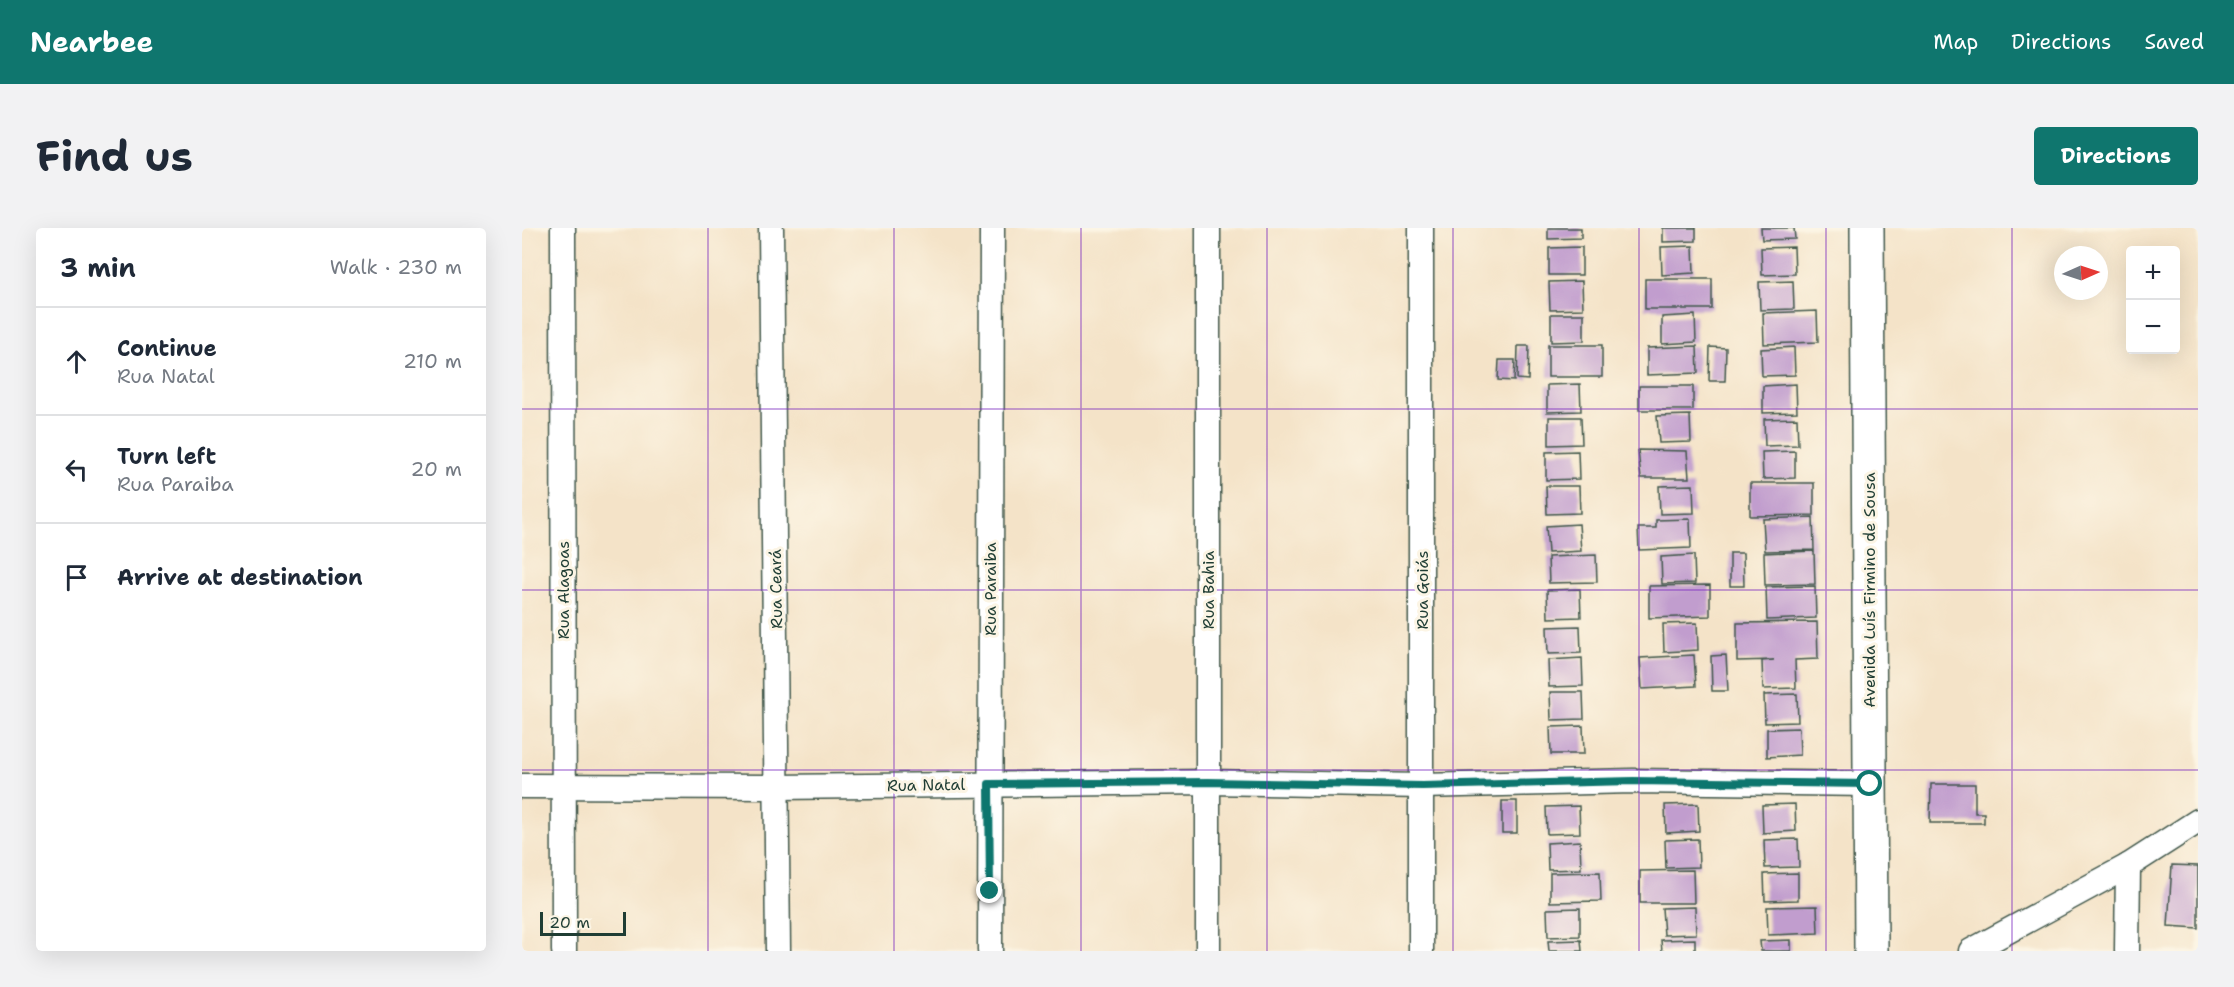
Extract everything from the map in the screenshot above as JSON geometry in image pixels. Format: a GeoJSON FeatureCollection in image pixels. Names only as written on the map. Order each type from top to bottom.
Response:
{"type":"FeatureCollection","features":[{"type":"Feature","properties":{"kind":"main road","name":"Avenida Luís Firmino de Sousa"},"geometry":{"type":"LineString","coordinates":[[1868,228],[1871,951]]}},
{"type":"Feature","properties":{"kind":"street","name":"Rua Alagoas"},"geometry":{"type":"LineString","coordinates":[[563,228],[564,951]]}},
{"type":"Feature","properties":{"kind":"street","name":"Rua Ceará"},"geometry":{"type":"LineString","coordinates":[[771,228],[778,951]]}},
{"type":"Feature","properties":{"kind":"street","name":"Rua Paraiba"},"geometry":{"type":"LineString","coordinates":[[990,951],[992,228]]}},
{"type":"Feature","properties":{"kind":"street","name":"Rua Bahia"},"geometry":{"type":"LineString","coordinates":[[1208,228],[1208,951]]}},
{"type":"Feature","properties":{"kind":"street","name":"Rua Goiás"},"geometry":{"type":"LineString","coordinates":[[1421,228],[1421,951]]}},
{"type":"Feature","properties":{"kind":"street","name":"Rua Natal"},"geometry":{"type":"LineString","coordinates":[[522,786],[778,787],[1208,782],[1422,786],[1633,781],[1870,784]]}},
{"type":"Feature","properties":{"kind":"street"},"geometry":{"type":"LineString","coordinates":[[1971,951],[2128,866],[2198,821]]}},
{"type":"Feature","properties":{"kind":"street"},"geometry":{"type":"LineString","coordinates":[[2127,951],[2128,866]]}},
{"type":"Feature","properties":{"kind":"building"},"geometry":{"type":"Polygon","coordinates":[[[1548,228],[1581,228],[1581,238],[1548,239],[1548,228]]]}},
{"type":"Feature","properties":{"kind":"building"},"geometry":{"type":"Polygon","coordinates":[[[1663,228],[1696,228],[1696,241],[1663,242],[1663,228]]]}},
{"type":"Feature","properties":{"kind":"building"},"geometry":{"type":"Polygon","coordinates":[[[1761,228],[1794,228],[1795,239],[1762,240],[1761,228]]]}},
{"type":"Feature","properties":{"kind":"building"},"geometry":{"type":"Polygon","coordinates":[[[1693,246],[1694,273],[1662,275],[1661,247],[1693,246]]]}},
{"type":"Feature","properties":{"kind":"building"},"geometry":{"type":"Polygon","coordinates":[[[1582,247],[1582,275],[1549,275],[1549,248],[1582,247]]]}},
{"type":"Feature","properties":{"kind":"building"},"geometry":{"type":"Polygon","coordinates":[[[1794,247],[1795,274],[1762,275],[1761,248],[1794,247]]]}},
{"type":"Feature","properties":{"kind":"building"},"geometry":{"type":"Polygon","coordinates":[[[1645,279],[1712,279],[1712,309],[1645,309],[1645,279]]]}},
{"type":"Feature","properties":{"kind":"building"},"geometry":{"type":"Polygon","coordinates":[[[1582,281],[1583,309],[1550,310],[1549,282],[1582,281]]]}},
{"type":"Feature","properties":{"kind":"building"},"geometry":{"type":"Polygon","coordinates":[[[1793,281],[1794,309],[1760,310],[1759,282],[1793,281]]]}},
{"type":"Feature","properties":{"kind":"building"},"geometry":{"type":"Polygon","coordinates":[[[1817,311],[1818,342],[1764,344],[1763,313],[1817,311]]]}},
{"type":"Feature","properties":{"kind":"building"},"geometry":{"type":"Polygon","coordinates":[[[1551,314],[1584,314],[1584,341],[1551,342],[1551,314]]]}},
{"type":"Feature","properties":{"kind":"building"},"geometry":{"type":"Polygon","coordinates":[[[1695,315],[1696,342],[1662,344],[1662,317],[1695,315]]]}},
{"type":"Feature","properties":{"kind":"building"},"geometry":{"type":"Polygon","coordinates":[[[1548,345],[1602,345],[1602,377],[1548,377],[1548,345]]]}},
{"type":"Feature","properties":{"kind":"building"},"geometry":{"type":"Polygon","coordinates":[[[1518,346],[1529,346],[1528,380],[1517,379],[1518,346]]]}},
{"type":"Feature","properties":{"kind":"building"},"geometry":{"type":"Polygon","coordinates":[[[1697,346],[1698,373],[1647,375],[1647,348],[1697,346]]]}},
{"type":"Feature","properties":{"kind":"building"},"geometry":{"type":"Polygon","coordinates":[[[1710,347],[1726,348],[1725,381],[1709,381],[1710,347]]]}},
{"type":"Feature","properties":{"kind":"building"},"geometry":{"type":"Polygon","coordinates":[[[1794,347],[1795,375],[1762,376],[1761,349],[1794,347]]]}},
{"type":"Feature","properties":{"kind":"building"},"geometry":{"type":"Polygon","coordinates":[[[1499,360],[1515,360],[1514,381],[1498,380],[1499,360]]]}},
{"type":"Feature","properties":{"kind":"building"},"geometry":{"type":"Polygon","coordinates":[[[1580,384],[1581,411],[1547,412],[1547,385],[1580,384]]]}},
{"type":"Feature","properties":{"kind":"building"},"geometry":{"type":"Polygon","coordinates":[[[1796,384],[1797,412],[1763,413],[1763,386],[1796,384]]]}},
{"type":"Feature","properties":{"kind":"building"},"geometry":{"type":"Polygon","coordinates":[[[1639,386],[1693,386],[1693,410],[1639,410],[1639,386]]]}},
{"type":"Feature","properties":{"kind":"building"},"geometry":{"type":"Polygon","coordinates":[[[1690,415],[1691,442],[1659,443],[1657,416],[1690,415]]]}},
{"type":"Feature","properties":{"kind":"building"},"geometry":{"type":"Polygon","coordinates":[[[1549,417],[1581,417],[1582,444],[1549,445],[1549,417]]]}},
{"type":"Feature","properties":{"kind":"building"},"geometry":{"type":"Polygon","coordinates":[[[1797,418],[1798,445],[1765,446],[1764,419],[1797,418]]]}},
{"type":"Feature","properties":{"kind":"building"},"geometry":{"type":"Polygon","coordinates":[[[1638,450],[1687,451],[1689,478],[1641,478],[1638,450]]]}},
{"type":"Feature","properties":{"kind":"building"},"geometry":{"type":"Polygon","coordinates":[[[1578,451],[1579,479],[1546,480],[1546,452],[1578,451]]]}},
{"type":"Feature","properties":{"kind":"building"},"geometry":{"type":"Polygon","coordinates":[[[1795,451],[1795,478],[1763,479],[1762,452],[1795,451]]]}},
{"type":"Feature","properties":{"kind":"building"},"geometry":{"type":"Polygon","coordinates":[[[1750,483],[1814,483],[1814,515],[1750,516],[1750,483]]]}},
{"type":"Feature","properties":{"kind":"building"},"geometry":{"type":"Polygon","coordinates":[[[1693,485],[1694,513],[1660,514],[1659,486],[1693,485]]]}},
{"type":"Feature","properties":{"kind":"building"},"geometry":{"type":"Polygon","coordinates":[[[1546,486],[1579,486],[1580,513],[1547,514],[1546,486]]]}},
{"type":"Feature","properties":{"kind":"building"},"geometry":{"type":"Polygon","coordinates":[[[1813,517],[1814,550],[1765,551],[1763,519],[1813,517]]]}},
{"type":"Feature","properties":{"kind":"building"},"geometry":{"type":"Polygon","coordinates":[[[1690,519],[1691,548],[1639,550],[1638,528],[1656,528],[1656,520],[1690,519]]]}},
{"type":"Feature","properties":{"kind":"building"},"geometry":{"type":"Polygon","coordinates":[[[1579,524],[1581,551],[1548,553],[1546,526],[1579,524]]]}},
{"type":"Feature","properties":{"kind":"building"},"geometry":{"type":"Polygon","coordinates":[[[1814,551],[1815,584],[1765,585],[1764,553],[1814,551]]]}},
{"type":"Feature","properties":{"kind":"building"},"geometry":{"type":"Polygon","coordinates":[[[1730,553],[1743,553],[1744,586],[1730,586],[1730,553]]]}},
{"type":"Feature","properties":{"kind":"building"},"geometry":{"type":"Polygon","coordinates":[[[1596,555],[1597,582],[1549,583],[1548,557],[1596,555]]]}},
{"type":"Feature","properties":{"kind":"building"},"geometry":{"type":"Polygon","coordinates":[[[1694,555],[1695,583],[1662,584],[1661,557],[1694,555]]]}},
{"type":"Feature","properties":{"kind":"building"},"geometry":{"type":"Polygon","coordinates":[[[1710,585],[1710,616],[1649,618],[1649,586],[1710,585]]]}},
{"type":"Feature","properties":{"kind":"building"},"geometry":{"type":"Polygon","coordinates":[[[1815,586],[1816,618],[1767,620],[1766,587],[1815,586]]]}},
{"type":"Feature","properties":{"kind":"building"},"geometry":{"type":"Polygon","coordinates":[[[1580,589],[1581,617],[1548,618],[1547,590],[1580,589]]]}},
{"type":"Feature","properties":{"kind":"building"},"geometry":{"type":"Polygon","coordinates":[[[1817,622],[1818,659],[1795,660],[1796,688],[1763,689],[1762,661],[1774,660],[1737,661],[1737,623],[1817,622]]]}},
{"type":"Feature","properties":{"kind":"building"},"geometry":{"type":"Polygon","coordinates":[[[1697,623],[1698,650],[1664,652],[1663,624],[1697,623]]]}},
{"type":"Feature","properties":{"kind":"building"},"geometry":{"type":"Polygon","coordinates":[[[1580,626],[1581,653],[1548,654],[1547,627],[1580,626]]]}},
{"type":"Feature","properties":{"kind":"building"},"geometry":{"type":"Polygon","coordinates":[[[1694,655],[1696,686],[1642,689],[1640,658],[1694,655]]]}},
{"type":"Feature","properties":{"kind":"building"},"geometry":{"type":"Polygon","coordinates":[[[1726,655],[1728,691],[1712,691],[1711,656],[1726,655]]]}},
{"type":"Feature","properties":{"kind":"building"},"geometry":{"type":"Polygon","coordinates":[[[1582,658],[1583,686],[1549,687],[1548,660],[1582,658]]]}},
{"type":"Feature","properties":{"kind":"building"},"geometry":{"type":"Polygon","coordinates":[[[1550,692],[1583,692],[1584,719],[1551,720],[1550,692]]]}},
{"type":"Feature","properties":{"kind":"building"},"geometry":{"type":"Polygon","coordinates":[[[1797,694],[1798,722],[1765,723],[1764,695],[1797,694]]]}},
{"type":"Feature","properties":{"kind":"building"},"geometry":{"type":"Polygon","coordinates":[[[1583,726],[1584,754],[1551,754],[1550,727],[1583,726]]]}},
{"type":"Feature","properties":{"kind":"building"},"geometry":{"type":"Polygon","coordinates":[[[1799,728],[1800,755],[1767,757],[1767,729],[1799,728]]]}},
{"type":"Feature","properties":{"kind":"building"},"geometry":{"type":"Polygon","coordinates":[[[1931,784],[1975,784],[1975,813],[1984,813],[1984,823],[1930,823],[1931,784]]]}},
{"type":"Feature","properties":{"kind":"building"},"geometry":{"type":"Polygon","coordinates":[[[1502,801],[1517,801],[1517,833],[1502,833],[1502,801]]]}},
{"type":"Feature","properties":{"kind":"building"},"geometry":{"type":"Polygon","coordinates":[[[1698,804],[1699,831],[1666,833],[1665,805],[1698,804]]]}},
{"type":"Feature","properties":{"kind":"building"},"geometry":{"type":"Polygon","coordinates":[[[1795,804],[1796,831],[1763,833],[1762,805],[1795,804]]]}},
{"type":"Feature","properties":{"kind":"building"},"geometry":{"type":"Polygon","coordinates":[[[1579,806],[1580,833],[1547,834],[1546,807],[1579,806]]]}},
{"type":"Feature","properties":{"kind":"building"},"geometry":{"type":"Polygon","coordinates":[[[1698,839],[1699,867],[1666,868],[1665,840],[1698,839]]]}},
{"type":"Feature","properties":{"kind":"building"},"geometry":{"type":"Polygon","coordinates":[[[1798,839],[1799,867],[1765,868],[1764,840],[1798,839]]]}},
{"type":"Feature","properties":{"kind":"building"},"geometry":{"type":"Polygon","coordinates":[[[1580,841],[1581,869],[1548,870],[1547,843],[1580,841]]]}},
{"type":"Feature","properties":{"kind":"building"},"geometry":{"type":"Polygon","coordinates":[[[2172,865],[2198,866],[2198,928],[2168,926],[2172,865]]]}},
{"type":"Feature","properties":{"kind":"building"},"geometry":{"type":"Polygon","coordinates":[[[1693,870],[1694,903],[1640,903],[1640,871],[1693,870]]]}},
{"type":"Feature","properties":{"kind":"building"},"geometry":{"type":"Polygon","coordinates":[[[1600,872],[1601,901],[1550,902],[1550,873],[1600,872]]]}},
{"type":"Feature","properties":{"kind":"building"},"geometry":{"type":"Polygon","coordinates":[[[1798,873],[1798,900],[1765,901],[1764,874],[1798,873]]]}},
{"type":"Feature","properties":{"kind":"building"},"geometry":{"type":"Polygon","coordinates":[[[1817,906],[1818,933],[1768,935],[1767,907],[1817,906]]]}},
{"type":"Feature","properties":{"kind":"building"},"geometry":{"type":"Polygon","coordinates":[[[1695,907],[1696,934],[1664,935],[1662,908],[1695,907]]]}},
{"type":"Feature","properties":{"kind":"building"},"geometry":{"type":"Polygon","coordinates":[[[1580,908],[1580,936],[1548,937],[1547,909],[1580,908]]]}},
{"type":"Feature","properties":{"kind":"building"},"geometry":{"type":"Polygon","coordinates":[[[1695,939],[1695,951],[1662,951],[1661,940],[1695,939]]]}},
{"type":"Feature","properties":{"kind":"building"},"geometry":{"type":"Polygon","coordinates":[[[1581,940],[1582,951],[1549,951],[1548,941],[1581,940]]]}},
{"type":"Feature","properties":{"kind":"building"},"geometry":{"type":"Polygon","coordinates":[[[1791,940],[1791,951],[1761,951],[1760,941],[1791,940]]]}},
{"type":"Feature","properties":{"kind":"route"},"geometry":{"type":"LineString","coordinates":[[990,891],[989,784],[1208,782],[1422,786],[1633,781],[1870,784]]}}]}
